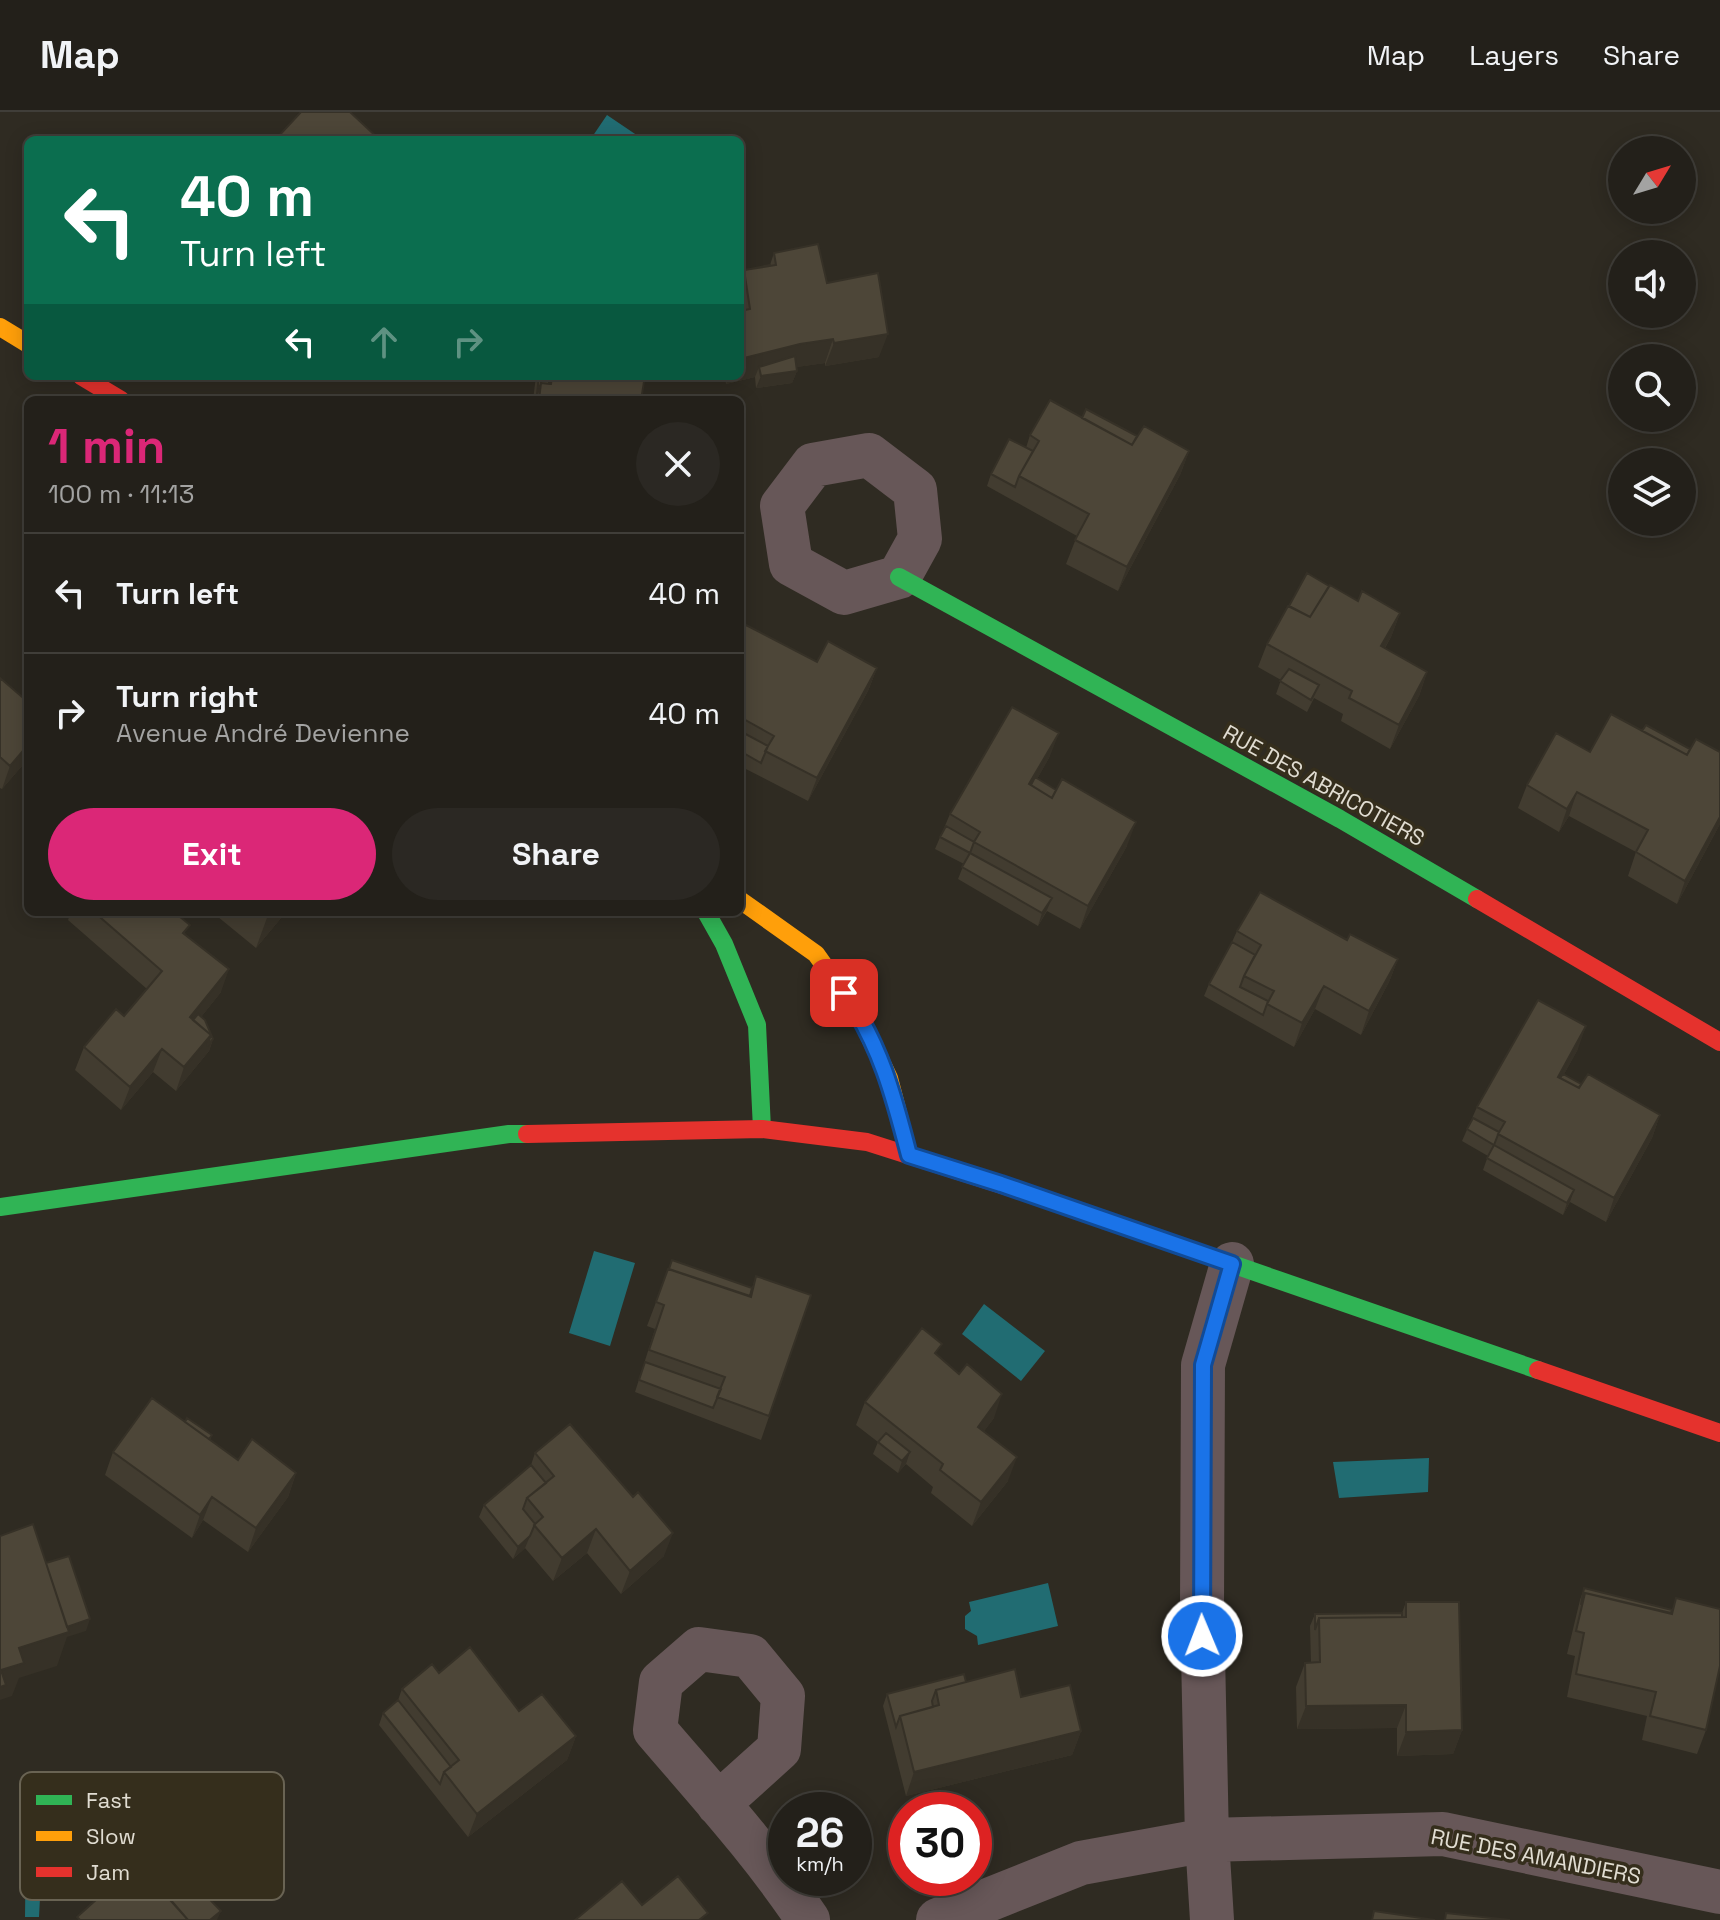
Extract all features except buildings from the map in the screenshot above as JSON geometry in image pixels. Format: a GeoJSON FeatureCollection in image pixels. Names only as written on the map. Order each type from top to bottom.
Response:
{"type":"FeatureCollection","features":[{"type":"Feature","properties":{"kind":"main road"},"geometry":{"type":"LineString","coordinates":[[0,327],[24,342]]}},
{"type":"Feature","properties":{"kind":"main road"},"geometry":{"type":"LineString","coordinates":[[88,380],[114,396]]}},
{"type":"Feature","properties":{"kind":"main road","name":"RUE DES ABRICOTIERS"},"geometry":{"type":"LineString","coordinates":[[899,577],[1340,819],[1720,1042]]}},
{"type":"Feature","properties":{"kind":"main road"},"geometry":{"type":"LineString","coordinates":[[744,903],[816,954],[858,1013],[889,1078],[909,1155]]}},
{"type":"Feature","properties":{"kind":"main road"},"geometry":{"type":"LineString","coordinates":[[708,916],[724,944],[757,1025],[762,1129]]}},
{"type":"Feature","properties":{"kind":"main road"},"geometry":{"type":"LineString","coordinates":[[0,1207],[509,1134],[762,1129],[867,1142],[1001,1184],[1720,1433]]}},
{"type":"Feature","properties":{"kind":"street"},"geometry":{"type":"LineString","coordinates":[[1212,1920],[1207,1840],[1202,1607],[1203,1365],[1232,1264]]}},
{"type":"Feature","properties":{"kind":"street"},"geometry":{"type":"LineString","coordinates":[[718,1804],[775,1870],[808,1920]]}},
{"type":"Feature","properties":{"kind":"street","name":"RUE DES AMANDIERS"},"geometry":{"type":"LineString","coordinates":[[938,1920],[1081,1863],[1207,1840],[1443,1834],[1720,1892]]}},
{"type":"Feature","properties":{"kind":"water"},"geometry":{"type":"Polygon","coordinates":[[[607,115],[638,136],[593,136],[607,115]]]}},
{"type":"Feature","properties":{"kind":"water"},"geometry":{"type":"Polygon","coordinates":[[[594,1251],[635,1263],[610,1346],[569,1333],[594,1251]]]}},
{"type":"Feature","properties":{"kind":"water"},"geometry":{"type":"Polygon","coordinates":[[[984,1304],[1045,1351],[1021,1381],[962,1334],[984,1304]]]}},
{"type":"Feature","properties":{"kind":"water"},"geometry":{"type":"Polygon","coordinates":[[[1429,1458],[1428,1492],[1339,1498],[1333,1462],[1429,1458]]]}},
{"type":"Feature","properties":{"kind":"water"},"geometry":{"type":"Polygon","coordinates":[[[1048,1583],[1058,1626],[978,1645],[977,1636],[965,1629],[965,1616],[971,1611],[969,1602],[1048,1583]]]}},
{"type":"Feature","properties":{"kind":"water"},"geometry":{"type":"Polygon","coordinates":[[[25,1900],[40,1900],[39,1917],[25,1917],[25,1900]]]}},
{"type":"Feature","properties":{"kind":"traffic: fast"},"geometry":{"type":"LineString","coordinates":[[899,577],[1340,819],[1477,899]]}},
{"type":"Feature","properties":{"kind":"traffic: fast"},"geometry":{"type":"LineString","coordinates":[[708,916],[724,944],[757,1025],[762,1129]]}},
{"type":"Feature","properties":{"kind":"traffic: fast"},"geometry":{"type":"LineString","coordinates":[[0,1207],[509,1134],[527,1134]]}},
{"type":"Feature","properties":{"kind":"traffic: fast"},"geometry":{"type":"LineString","coordinates":[[1027,1193],[1538,1370]]}},
{"type":"Feature","properties":{"kind":"traffic: slow"},"geometry":{"type":"LineString","coordinates":[[0,327],[24,342]]}},
{"type":"Feature","properties":{"kind":"traffic: slow"},"geometry":{"type":"LineString","coordinates":[[744,903],[816,954],[858,1013],[889,1078],[909,1155]]}},
{"type":"Feature","properties":{"kind":"traffic: jam"},"geometry":{"type":"LineString","coordinates":[[88,380],[114,396]]}},
{"type":"Feature","properties":{"kind":"traffic: jam"},"geometry":{"type":"LineString","coordinates":[[1477,899],[1720,1042]]}},
{"type":"Feature","properties":{"kind":"traffic: jam"},"geometry":{"type":"LineString","coordinates":[[527,1134],[762,1129],[867,1142],[1027,1193]]}},
{"type":"Feature","properties":{"kind":"traffic: jam"},"geometry":{"type":"LineString","coordinates":[[1538,1370],[1720,1433]]}},
{"type":"Feature","properties":{"kind":"route"},"geometry":{"type":"LineString","coordinates":[[844,993],[858,1013],[889,1078],[909,1155],[1232,1264],[1203,1365],[1202,1636]]}}]}
